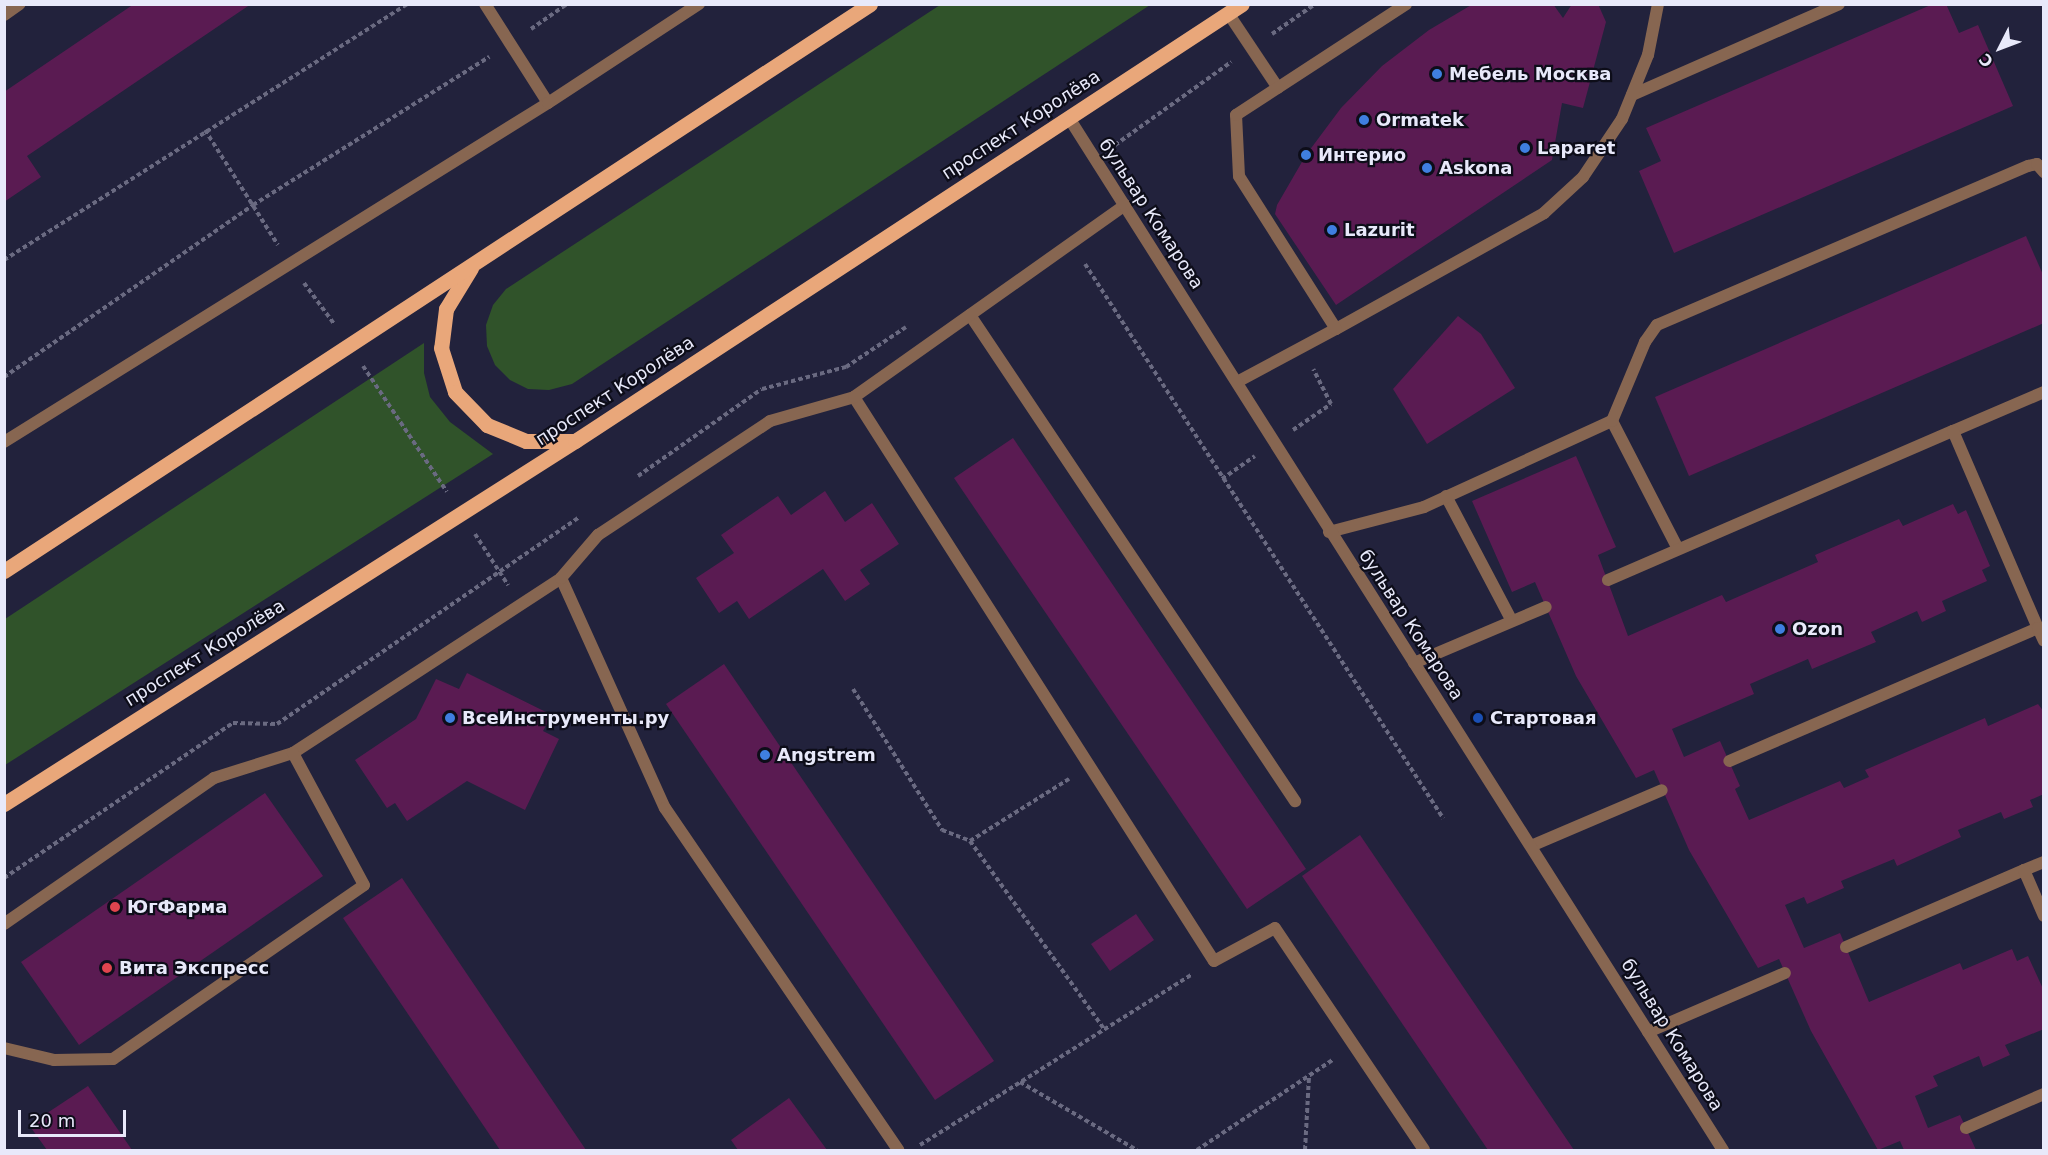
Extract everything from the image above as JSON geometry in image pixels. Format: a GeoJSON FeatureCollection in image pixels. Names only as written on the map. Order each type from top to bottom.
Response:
{"type":"FeatureCollection","features":[{"type":"Feature","properties":{"kind":"main road"},"geometry":{"type":"LineString","coordinates":[[4,571],[870,4]]}},
{"type":"Feature","properties":{"kind":"main road","name":"проспект Королёва"},"geometry":{"type":"LineString","coordinates":[[4,804],[575,441],[1242,4]]}},
{"type":"Feature","properties":{"kind":"main road"},"geometry":{"type":"LineString","coordinates":[[472,265],[447,309],[441,348],[455,392],[487,425],[526,441],[575,441]]}},
{"type":"Feature","properties":{"kind":"street"},"geometry":{"type":"LineString","coordinates":[[4,15],[20,4]]}},
{"type":"Feature","properties":{"kind":"street"},"geometry":{"type":"LineString","coordinates":[[485,4],[548,103]]}},
{"type":"Feature","properties":{"kind":"street"},"geometry":{"type":"LineString","coordinates":[[4,442],[289,262],[548,103],[699,4]]}},
{"type":"Feature","properties":{"kind":"street"},"geometry":{"type":"LineString","coordinates":[[1336,329],[1239,176],[1236,115],[1406,4]]}},
{"type":"Feature","properties":{"kind":"street"},"geometry":{"type":"LineString","coordinates":[[1237,382],[1303,350],[1336,329],[1544,213],[1584,177],[1622,119],[1648,55],[1658,4]]}},
{"type":"Feature","properties":{"kind":"street"},"geometry":{"type":"LineString","coordinates":[[1632,95],[1839,4]]}},
{"type":"Feature","properties":{"kind":"street"},"geometry":{"type":"LineString","coordinates":[[1228,13],[1278,88]]}},
{"type":"Feature","properties":{"kind":"street","name":"бульвар Комарова"},"geometry":{"type":"LineString","coordinates":[[1069,118],[1237,382],[1273,444],[1723,1150]]}},
{"type":"Feature","properties":{"kind":"street"},"geometry":{"type":"LineString","coordinates":[[1329,532],[1424,507],[1612,421],[1645,342],[1657,325],[2028,166],[2037,164],[2043,172]]}},
{"type":"Feature","properties":{"kind":"street"},"geometry":{"type":"LineString","coordinates":[[4,924],[214,778],[292,753],[561,578],[598,535],[770,421],[854,397],[1125,205]]}},
{"type":"Feature","properties":{"kind":"street"},"geometry":{"type":"LineString","coordinates":[[970,315],[1295,801]]}},
{"type":"Feature","properties":{"kind":"street"},"geometry":{"type":"LineString","coordinates":[[1608,580],[2043,392]]}},
{"type":"Feature","properties":{"kind":"street"},"geometry":{"type":"LineString","coordinates":[[854,397],[1214,960],[1275,928],[1352,1047],[1424,1150]]}},
{"type":"Feature","properties":{"kind":"street"},"geometry":{"type":"LineString","coordinates":[[1612,421],[1678,549]]}},
{"type":"Feature","properties":{"kind":"street"},"geometry":{"type":"LineString","coordinates":[[1953,431],[2043,641]]}},
{"type":"Feature","properties":{"kind":"street"},"geometry":{"type":"LineString","coordinates":[[1446,496],[1512,621]]}},
{"type":"Feature","properties":{"kind":"street"},"geometry":{"type":"LineString","coordinates":[[561,578],[665,808],[898,1150]]}},
{"type":"Feature","properties":{"kind":"street"},"geometry":{"type":"LineString","coordinates":[[1414,663],[1546,607]]}},
{"type":"Feature","properties":{"kind":"street"},"geometry":{"type":"LineString","coordinates":[[1729,761],[2038,628]]}},
{"type":"Feature","properties":{"kind":"street"},"geometry":{"type":"LineString","coordinates":[[4,1048],[54,1060],[113,1059],[364,885],[292,753]]}},
{"type":"Feature","properties":{"kind":"street"},"geometry":{"type":"LineString","coordinates":[[1531,846],[1662,790]]}},
{"type":"Feature","properties":{"kind":"street"},"geometry":{"type":"LineString","coordinates":[[1846,947],[2043,862]]}},
{"type":"Feature","properties":{"kind":"street"},"geometry":{"type":"LineString","coordinates":[[2024,870],[2043,916]]}},
{"type":"Feature","properties":{"kind":"street"},"geometry":{"type":"LineString","coordinates":[[1648,1032],[1785,973]]}},
{"type":"Feature","properties":{"kind":"street"},"geometry":{"type":"LineString","coordinates":[[1966,1128],[2043,1094]]}},
{"type":"Feature","properties":{"kind":"path"},"geometry":{"type":"LineString","coordinates":[[4,260],[205,130],[408,4]]}},
{"type":"Feature","properties":{"kind":"path"},"geometry":{"type":"LineString","coordinates":[[4,377],[253,205],[510,44],[567,4]]}},
{"type":"Feature","properties":{"kind":"path"},"geometry":{"type":"LineString","coordinates":[[1095,159],[1315,4]]}},
{"type":"Feature","properties":{"kind":"path"},"geometry":{"type":"LineString","coordinates":[[205,130],[289,262],[350,345],[520,603]]}},
{"type":"Feature","properties":{"kind":"path"},"geometry":{"type":"LineString","coordinates":[[1072,243],[1222,479],[1443,818]]}},
{"type":"Feature","properties":{"kind":"path"},"geometry":{"type":"LineString","coordinates":[[636,477],[762,389],[846,367],[914,321]]}},
{"type":"Feature","properties":{"kind":"path"},"geometry":{"type":"LineString","coordinates":[[1222,479],[1331,404],[1303,350]]}},
{"type":"Feature","properties":{"kind":"path"},"geometry":{"type":"LineString","coordinates":[[4,878],[233,723],[277,724],[587,511]]}},
{"type":"Feature","properties":{"kind":"path"},"geometry":{"type":"LineString","coordinates":[[853,689],[942,830],[970,841],[1104,1029]]}},
{"type":"Feature","properties":{"kind":"path"},"geometry":{"type":"LineString","coordinates":[[970,841],[1090,766]]}},
{"type":"Feature","properties":{"kind":"path"},"geometry":{"type":"LineString","coordinates":[[912,1150],[1214,960]]}},
{"type":"Feature","properties":{"kind":"path"},"geometry":{"type":"LineString","coordinates":[[1197,1150],[1352,1047]]}},
{"type":"Feature","properties":{"kind":"path"},"geometry":{"type":"LineString","coordinates":[[1305,1150],[1309,1075]]}},
{"type":"Feature","properties":{"kind":"path"},"geometry":{"type":"LineString","coordinates":[[1020,1082],[1137,1150]]}},
{"type":"Feature","properties":{"kind":"green space"},"geometry":{"type":"Polygon","coordinates":[[[940,5],[1150,5],[572,384],[549,390],[528,389],[510,380],[495,365],[487,346],[486,325],[493,305],[506,289],[940,5]]]}},
{"type":"Feature","properties":{"kind":"green space"},"geometry":{"type":"Polygon","coordinates":[[[424,343],[424,373],[430,397],[450,422],[493,454],[5,765],[5,619],[424,343]]]}},
{"type":"Feature","properties":{"kind":"building"},"geometry":{"type":"Polygon","coordinates":[[[134,4],[251,4],[27,156],[41,177],[4,202],[4,92],[134,4]]]}},
{"type":"Feature","properties":{"kind":"building"},"geometry":{"type":"Polygon","coordinates":[[[1473,4],[1553,4],[1563,18],[1572,4],[1598,4],[1606,22],[1583,108],[1562,103],[1552,160],[1336,305],[1275,214],[1277,205],[1306,155],[1341,108],[1382,66],[1429,30],[1473,4]]]}},
{"type":"Feature","properties":{"kind":"building"},"geometry":{"type":"Polygon","coordinates":[[[1933,4],[1946,4],[1959,33],[1978,25],[2013,106],[1674,253],[1639,171],[1661,161],[1646,128],[1933,4]]]}},
{"type":"Feature","properties":{"kind":"building"},"geometry":{"type":"Polygon","coordinates":[[[2026,236],[2044,277],[2044,323],[1689,476],[1655,397],[2026,236]]]}},
{"type":"Feature","properties":{"kind":"building"},"geometry":{"type":"Polygon","coordinates":[[[1458,316],[1481,334],[1515,388],[1427,444],[1393,389],[1458,316]]]}},
{"type":"Feature","properties":{"kind":"building"},"geometry":{"type":"Polygon","coordinates":[[[1013,438],[1306,869],[1247,909],[954,478],[1013,438]]]}},
{"type":"Feature","properties":{"kind":"building"},"geometry":{"type":"Polygon","coordinates":[[[1576,456],[1616,547],[1598,555],[1628,636],[1722,595],[1726,602],[1818,562],[1815,555],[1899,519],[1903,526],[1953,504],[1958,514],[1966,510],[1990,566],[1982,570],[1987,581],[1942,601],[1946,611],[1922,622],[1917,611],[1871,632],[1876,642],[1812,669],[1808,659],[1750,684],[1754,694],[1672,729],[1684,757],[1720,741],[1740,786],[1735,789],[1749,820],[1840,781],[1844,788],[1869,777],[1865,770],[1985,718],[1988,726],[2038,704],[2044,712],[2044,794],[2030,800],[2033,807],[2004,819],[2001,812],[1958,830],[1961,837],[1897,866],[1894,859],[1841,881],[1844,888],[1807,904],[1804,897],[1785,905],[1804,948],[1840,933],[1869,1002],[1960,963],[1963,970],[2012,949],[2017,961],[2028,956],[2044,991],[2044,1029],[2005,1045],[2010,1055],[1983,1067],[1979,1056],[1933,1076],[1938,1086],[1915,1096],[1928,1128],[1960,1115],[1976,1150],[1904,1150],[1900,1141],[1878,1150],[1811,1031],[1779,959],[1758,968],[1689,850],[1654,770],[1636,778],[1576,676],[1535,582],[1512,592],[1472,501],[1576,456]]]}},
{"type":"Feature","properties":{"kind":"building"},"geometry":{"type":"Polygon","coordinates":[[[825,491],[845,522],[872,503],[899,544],[860,570],[870,584],[845,601],[823,569],[749,619],[737,601],[719,613],[696,578],[734,553],[721,535],[778,496],[791,515],[825,491]]]}},
{"type":"Feature","properties":{"kind":"building"},"geometry":{"type":"Polygon","coordinates":[[[724,664],[994,1061],[935,1100],[666,704],[724,664]]]}},
{"type":"Feature","properties":{"kind":"building"},"geometry":{"type":"Polygon","coordinates":[[[467,673],[552,715],[543,731],[559,739],[525,810],[467,781],[407,821],[395,803],[387,808],[355,760],[416,719],[436,679],[459,689],[467,673]]]}},
{"type":"Feature","properties":{"kind":"building"},"geometry":{"type":"Polygon","coordinates":[[[265,793],[323,876],[79,1045],[21,962],[265,793]]]}},
{"type":"Feature","properties":{"kind":"building"},"geometry":{"type":"Polygon","coordinates":[[[1360,835],[1574,1150],[1488,1150],[1302,876],[1360,835]]]}},
{"type":"Feature","properties":{"kind":"building"},"geometry":{"type":"Polygon","coordinates":[[[402,878],[586,1150],[500,1150],[343,918],[402,878]]]}},
{"type":"Feature","properties":{"kind":"building"},"geometry":{"type":"Polygon","coordinates":[[[1136,914],[1154,940],[1110,971],[1091,944],[1136,914]]]}},
{"type":"Feature","properties":{"kind":"building"},"geometry":{"type":"Polygon","coordinates":[[[88,1086],[132,1150],[47,1150],[29,1125],[88,1086]]]}},
{"type":"Feature","properties":{"kind":"building"},"geometry":{"type":"Polygon","coordinates":[[[789,1098],[827,1150],[738,1150],[731,1140],[789,1098]]]}},
{"type":"Feature","properties":{"kind":"place","name":"Мебель Москва"},"geometry":{"type":"Point","coordinates":[1437,74]}},
{"type":"Feature","properties":{"kind":"place","name":"Ormatek"},"geometry":{"type":"Point","coordinates":[1364,120]}},
{"type":"Feature","properties":{"kind":"place","name":"Laparet"},"geometry":{"type":"Point","coordinates":[1525,148]}},
{"type":"Feature","properties":{"kind":"place","name":"Интерио"},"geometry":{"type":"Point","coordinates":[1306,155]}},
{"type":"Feature","properties":{"kind":"place","name":"Askona"},"geometry":{"type":"Point","coordinates":[1427,168]}},
{"type":"Feature","properties":{"kind":"place","name":"Lazurit"},"geometry":{"type":"Point","coordinates":[1332,230]}},
{"type":"Feature","properties":{"kind":"place","name":"Ozon"},"geometry":{"type":"Point","coordinates":[1780,629]}},
{"type":"Feature","properties":{"kind":"place","name":"ВсеИнструменты.ру"},"geometry":{"type":"Point","coordinates":[450,718]}},
{"type":"Feature","properties":{"kind":"place","name":"Стартовая"},"geometry":{"type":"Point","coordinates":[1478,718]}},
{"type":"Feature","properties":{"kind":"place","name":"Angstrem"},"geometry":{"type":"Point","coordinates":[765,755]}},
{"type":"Feature","properties":{"kind":"place","name":"ЮгФарма"},"geometry":{"type":"Point","coordinates":[115,907]}},
{"type":"Feature","properties":{"kind":"place","name":"Вита Экспресс"},"geometry":{"type":"Point","coordinates":[107,968]}}]}
